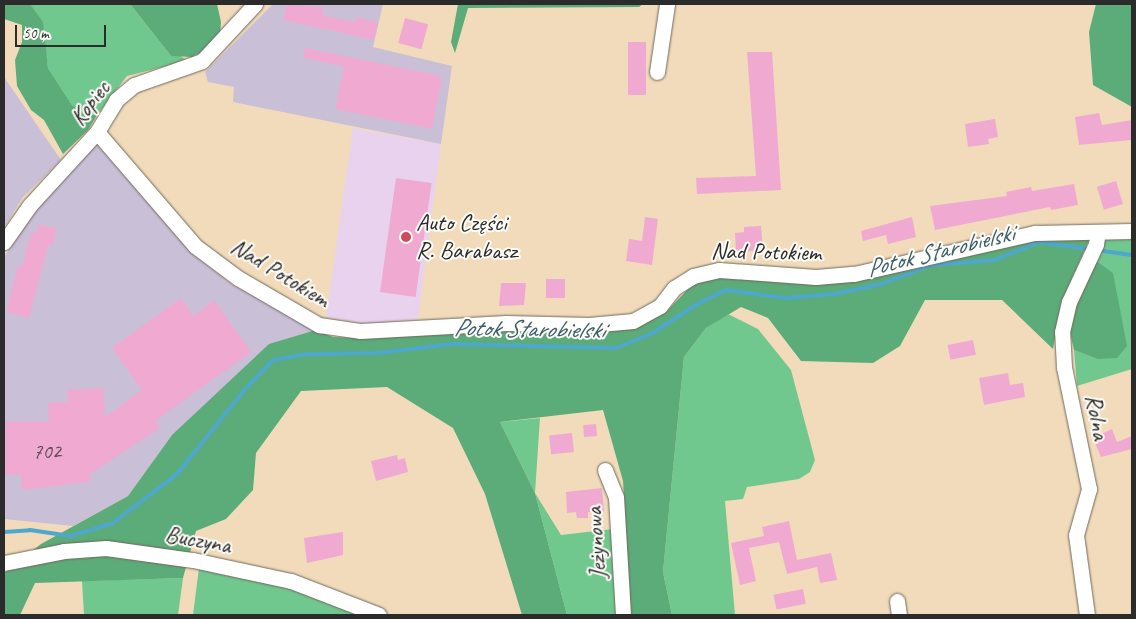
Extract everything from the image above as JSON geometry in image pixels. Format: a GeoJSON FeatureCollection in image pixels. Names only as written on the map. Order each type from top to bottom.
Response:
{"type":"FeatureCollection","features":[{"type":"Feature","properties":{"kind":"street","name":"Kopiec"},"geometry":{"type":"LineString","coordinates":[[4,242],[30,205],[97,132],[116,100],[134,85],[202,61],[255,4]]}},
{"type":"Feature","properties":{"kind":"street"},"geometry":{"type":"LineString","coordinates":[[657,72],[667,4]]}},
{"type":"Feature","properties":{"kind":"street","name":"Nad Potokiem"},"geometry":{"type":"LineString","coordinates":[[97,132],[195,246],[238,278],[319,325],[345,330],[506,323],[589,325],[633,321],[660,306],[674,288],[693,276],[719,270],[816,277],[854,274],[1035,233],[1095,244],[1132,231]]}},
{"type":"Feature","properties":{"kind":"street","name":"Rolna"},"geometry":{"type":"LineString","coordinates":[[1087,615],[1076,535],[1089,488],[1064,367],[1062,332],[1069,302],[1095,244]]}},
{"type":"Feature","properties":{"kind":"street","name":"Jeżynowa"},"geometry":{"type":"LineString","coordinates":[[605,470],[616,497],[623,615]]}},
{"type":"Feature","properties":{"kind":"street","name":"Buczyna"},"geometry":{"type":"LineString","coordinates":[[4,563],[64,551],[106,548],[194,560],[291,581],[379,615]]}},
{"type":"Feature","properties":{"kind":"shaded area"},"geometry":{"type":"Polygon","coordinates":[[[273,4],[383,4],[373,47],[452,66],[441,144],[233,102],[234,87],[208,82],[205,72],[273,4]]]}},
{"type":"Feature","properties":{"kind":"shaded area"},"geometry":{"type":"Polygon","coordinates":[[[4,77],[61,160],[23,197],[4,227],[4,77]]]}},
{"type":"Feature","properties":{"kind":"shaded area"},"geometry":{"type":"Polygon","coordinates":[[[353,128],[441,144],[418,319],[368,325],[326,317],[353,128]]]}},
{"type":"Feature","properties":{"kind":"shaded area"},"geometry":{"type":"Polygon","coordinates":[[[96,143],[192,253],[231,284],[316,330],[172,435],[128,496],[73,526],[4,519],[4,257],[36,210],[96,143]]]}},
{"type":"Feature","properties":{"kind":"green space"},"geometry":{"type":"Polygon","coordinates":[[[4,4],[30,4],[43,22],[48,68],[72,105],[87,115],[97,115],[88,130],[63,154],[44,120],[31,110],[17,86],[15,60],[22,42],[22,25],[4,19],[4,4]]]}},
{"type":"Feature","properties":{"kind":"green space"},"geometry":{"type":"Polygon","coordinates":[[[30,4],[130,4],[171,56],[181,56],[186,61],[127,76],[97,115],[87,115],[72,105],[48,68],[45,46],[30,4]]]}},
{"type":"Feature","properties":{"kind":"green space"},"geometry":{"type":"Polygon","coordinates":[[[130,4],[217,4],[221,22],[220,35],[205,50],[192,57],[171,56],[130,4]]]}},
{"type":"Feature","properties":{"kind":"green space"},"geometry":{"type":"Polygon","coordinates":[[[458,4],[643,4],[639,7],[468,8],[455,53],[451,42],[458,4]]]}},
{"type":"Feature","properties":{"kind":"green space"},"geometry":{"type":"Polygon","coordinates":[[[1096,4],[1132,4],[1132,107],[1093,85],[1089,32],[1096,4]]]}},
{"type":"Feature","properties":{"kind":"green space"},"geometry":{"type":"Polygon","coordinates":[[[1104,237],[1132,237],[1132,369],[1077,386],[1074,350],[1097,359],[1096,261],[1104,237]]]}},
{"type":"Feature","properties":{"kind":"green space"},"geometry":{"type":"Polygon","coordinates":[[[1041,238],[1090,238],[1061,303],[1053,349],[1002,300],[925,300],[900,346],[873,363],[801,361],[768,318],[741,307],[706,328],[684,357],[663,572],[672,615],[631,615],[623,481],[603,410],[500,422],[535,493],[567,615],[522,615],[485,494],[453,428],[387,387],[301,391],[256,453],[253,490],[226,519],[196,531],[183,578],[35,583],[20,615],[4,615],[4,573],[41,544],[128,496],[172,435],[269,344],[316,330],[333,337],[360,338],[507,330],[590,333],[633,329],[665,313],[691,286],[719,276],[816,284],[1041,238]]]}},
{"type":"Feature","properties":{"kind":"green space"},"geometry":{"type":"Polygon","coordinates":[[[1096,261],[1113,273],[1127,346],[1117,358],[1097,359],[1074,350],[1070,332],[1075,306],[1096,261]]]}},
{"type":"Feature","properties":{"kind":"green space"},"geometry":{"type":"Polygon","coordinates":[[[728,314],[758,329],[791,370],[815,460],[810,472],[799,479],[747,487],[743,499],[725,501],[735,615],[672,615],[663,572],[684,357],[706,328],[728,314]]]}},
{"type":"Feature","properties":{"kind":"green space"},"geometry":{"type":"Polygon","coordinates":[[[540,418],[535,493],[500,422],[540,418]]]}},
{"type":"Feature","properties":{"kind":"green space"},"geometry":{"type":"Polygon","coordinates":[[[535,493],[561,535],[613,529],[618,615],[567,615],[535,493]]]}},
{"type":"Feature","properties":{"kind":"green space"},"geometry":{"type":"Polygon","coordinates":[[[199,568],[286,587],[360,615],[193,615],[199,568]]]}},
{"type":"Feature","properties":{"kind":"green space"},"geometry":{"type":"Polygon","coordinates":[[[183,578],[178,615],[84,615],[82,581],[183,578]]]}},
{"type":"Feature","properties":{"kind":"building"},"geometry":{"type":"Polygon","coordinates":[[[287,4],[324,8],[322,15],[355,22],[356,17],[378,22],[374,40],[283,20],[287,4]]]}},
{"type":"Feature","properties":{"kind":"building"},"geometry":{"type":"Polygon","coordinates":[[[405,18],[428,24],[421,49],[398,43],[405,18]]]}},
{"type":"Feature","properties":{"kind":"building"},"geometry":{"type":"Polygon","coordinates":[[[628,42],[646,42],[646,95],[628,95],[628,42]]]}},
{"type":"Feature","properties":{"kind":"building"},"geometry":{"type":"Polygon","coordinates":[[[305,48],[437,75],[442,79],[432,129],[335,109],[344,66],[303,58],[305,48]]]}},
{"type":"Feature","properties":{"kind":"building"},"geometry":{"type":"Polygon","coordinates":[[[747,52],[772,52],[781,190],[697,194],[696,178],[756,176],[747,52]]]}},
{"type":"Feature","properties":{"kind":"building"},"geometry":{"type":"Polygon","coordinates":[[[1099,113],[1102,125],[1132,120],[1132,140],[1079,145],[1075,117],[1099,113]]]}},
{"type":"Feature","properties":{"kind":"building"},"geometry":{"type":"Polygon","coordinates":[[[995,119],[998,137],[988,139],[989,144],[968,147],[965,124],[995,119]]]}},
{"type":"Feature","properties":{"kind":"building","name":"Auto Części R. Barabasz"},"geometry":{"type":"Polygon","coordinates":[[[396,178],[432,183],[416,297],[380,292],[396,178]]]}},
{"type":"Feature","properties":{"kind":"building"},"geometry":{"type":"Polygon","coordinates":[[[1116,181],[1123,204],[1104,210],[1097,187],[1116,181]]]}},
{"type":"Feature","properties":{"kind":"building"},"geometry":{"type":"Polygon","coordinates":[[[1074,184],[1078,205],[1051,210],[1050,207],[935,230],[930,206],[1007,196],[1006,192],[1031,187],[1032,191],[1074,184]]]}},
{"type":"Feature","properties":{"kind":"building"},"geometry":{"type":"Polygon","coordinates":[[[645,217],[658,219],[652,265],[626,261],[629,239],[642,241],[645,217]]]}},
{"type":"Feature","properties":{"kind":"building"},"geometry":{"type":"Polygon","coordinates":[[[912,217],[916,237],[888,244],[886,235],[863,241],[861,231],[912,217]]]}},
{"type":"Feature","properties":{"kind":"building"},"geometry":{"type":"Polygon","coordinates":[[[39,224],[57,229],[52,246],[48,245],[29,318],[6,312],[18,266],[22,267],[31,232],[36,234],[39,224]]]}},
{"type":"Feature","properties":{"kind":"building"},"geometry":{"type":"Polygon","coordinates":[[[761,226],[763,250],[736,252],[735,233],[744,232],[744,227],[761,226]]]}},
{"type":"Feature","properties":{"kind":"building"},"geometry":{"type":"Polygon","coordinates":[[[546,279],[565,279],[565,298],[546,298],[546,279]]]}},
{"type":"Feature","properties":{"kind":"building"},"geometry":{"type":"Polygon","coordinates":[[[501,283],[526,283],[524,305],[499,306],[501,283]]]}},
{"type":"Feature","properties":{"kind":"building"},"geometry":{"type":"Polygon","coordinates":[[[181,298],[194,316],[214,300],[251,352],[155,421],[160,428],[90,474],[90,482],[22,490],[21,475],[4,475],[4,422],[49,421],[48,403],[68,402],[67,390],[103,388],[105,417],[142,390],[112,348],[181,298]]]}},
{"type":"Feature","properties":{"kind":"building"},"geometry":{"type":"Polygon","coordinates":[[[973,340],[976,355],[950,360],[947,345],[973,340]]]}},
{"type":"Feature","properties":{"kind":"building"},"geometry":{"type":"Polygon","coordinates":[[[1008,373],[1010,385],[1023,383],[1025,397],[984,405],[979,378],[1008,373]]]}},
{"type":"Feature","properties":{"kind":"building"},"geometry":{"type":"Polygon","coordinates":[[[596,424],[597,436],[584,437],[583,425],[596,424]]]}},
{"type":"Feature","properties":{"kind":"building"},"geometry":{"type":"Polygon","coordinates":[[[1112,429],[1117,442],[1132,436],[1132,449],[1101,457],[1093,438],[1112,429]]]}},
{"type":"Feature","properties":{"kind":"building"},"geometry":{"type":"Polygon","coordinates":[[[572,433],[574,452],[551,454],[549,435],[572,433]]]}},
{"type":"Feature","properties":{"kind":"building"},"geometry":{"type":"Polygon","coordinates":[[[397,455],[398,460],[405,458],[408,472],[376,481],[371,461],[397,455]]]}},
{"type":"Feature","properties":{"kind":"building"},"geometry":{"type":"Polygon","coordinates":[[[602,488],[604,511],[588,512],[588,518],[577,518],[576,512],[567,513],[566,492],[602,488]]]}},
{"type":"Feature","properties":{"kind":"building"},"geometry":{"type":"Polygon","coordinates":[[[789,521],[797,560],[831,553],[837,580],[820,583],[817,567],[787,574],[779,542],[749,548],[756,581],[740,585],[731,543],[764,536],[762,527],[789,521]]]}},
{"type":"Feature","properties":{"kind":"building"},"geometry":{"type":"Polygon","coordinates":[[[343,532],[343,555],[307,563],[304,538],[343,532]]]}},
{"type":"Feature","properties":{"kind":"building"},"geometry":{"type":"Polygon","coordinates":[[[803,589],[806,604],[776,609],[774,595],[803,589]]]}},
{"type":"Feature","properties":{"kind":"waterway","name":"Potok Starobielski"},"geometry":{"type":"LineString","coordinates":[[4,532],[30,530],[71,536],[113,523],[177,474],[247,387],[273,360],[306,354],[379,353],[452,344],[616,348],[651,334],[699,303],[726,290],[786,298],[834,294],[882,284],[931,265],[995,260],[1039,242],[1089,249]]}},
{"type":"Feature","properties":{"kind":"waterway","name":"Potok Starobielski"},"geometry":{"type":"LineString","coordinates":[[1096,250],[1132,255]]}},
{"type":"Feature","properties":{"kind":"place","name":"Auto Części R. Barabasz"},"geometry":{"type":"Point","coordinates":[406,237]}}]}
